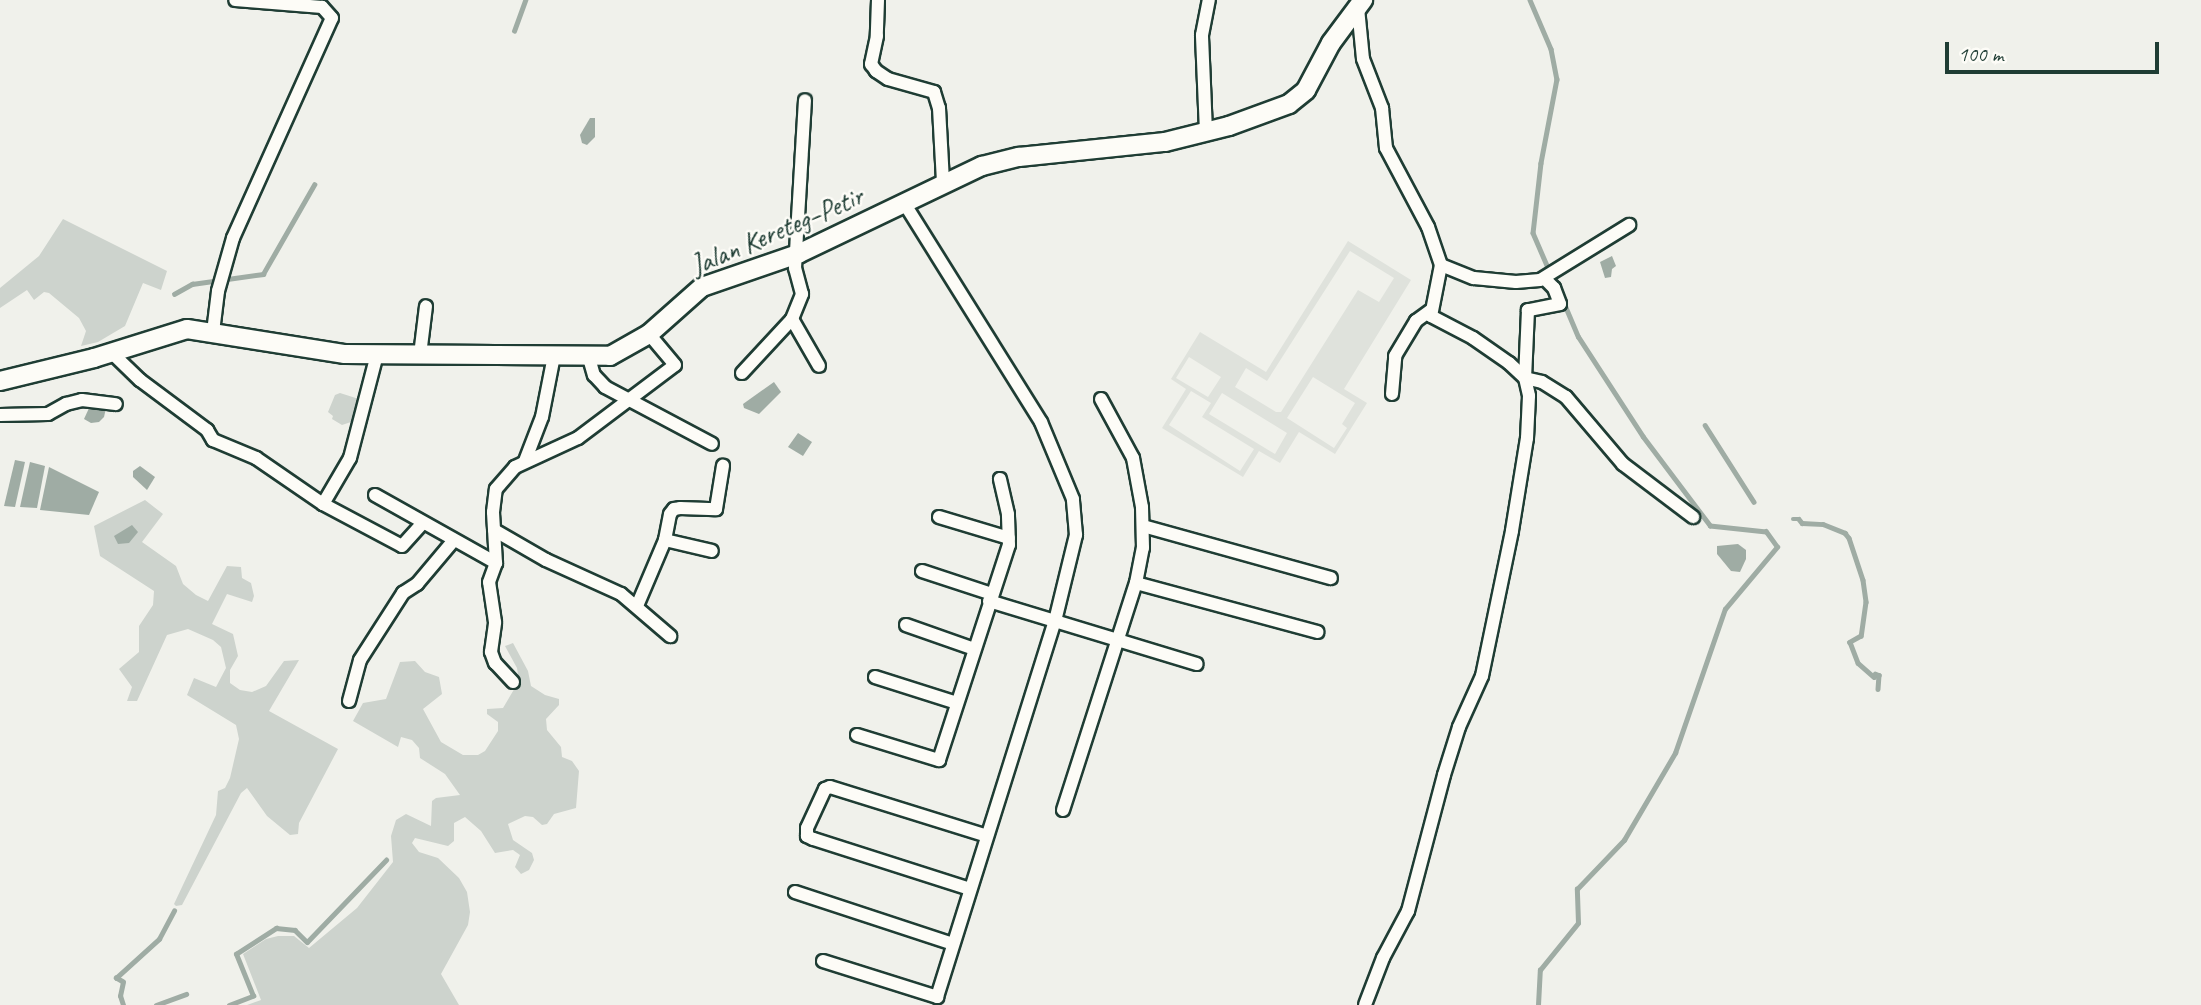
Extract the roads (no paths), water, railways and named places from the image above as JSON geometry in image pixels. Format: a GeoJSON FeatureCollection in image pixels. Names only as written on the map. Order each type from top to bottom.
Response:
{"type":"FeatureCollection","features":[{"type":"Feature","properties":{"kind":"street"},"geometry":{"type":"LineString","coordinates":[[213,332],[218,291],[233,238],[332,18],[328,9],[295,2],[235,0]]}},
{"type":"Feature","properties":{"kind":"street"},"geometry":{"type":"LineString","coordinates":[[878,0],[877,36],[871,64],[888,79],[934,92],[939,108],[943,182]]}},
{"type":"Feature","properties":{"kind":"street"},"geometry":{"type":"LineString","coordinates":[[1206,132],[1202,35],[1209,0]]}},
{"type":"Feature","properties":{"kind":"street"},"geometry":{"type":"LineString","coordinates":[[1360,4],[1363,59],[1382,108],[1386,148],[1428,227],[1441,265],[1430,311],[1416,321],[1395,356],[1392,394]]}},
{"type":"Feature","properties":{"kind":"street","name":"Jalan Kereteg–Petir"},"geometry":{"type":"LineString","coordinates":[[0,381],[112,353],[175,330],[213,332],[327,352],[589,358],[610,356],[649,334],[702,287],[798,254],[943,182],[999,161],[1165,142],[1206,132],[1297,99],[1306,90],[1331,43],[1360,4]]}},
{"type":"Feature","properties":{"kind":"street"},"geometry":{"type":"LineString","coordinates":[[742,373],[792,319],[802,294],[795,268],[798,254],[805,100]]}},
{"type":"Feature","properties":{"kind":"street"},"geometry":{"type":"LineString","coordinates":[[823,961],[937,997],[1055,621],[1076,535],[1073,499],[1041,422],[904,203]]}},
{"type":"Feature","properties":{"kind":"street"},"geometry":{"type":"LineString","coordinates":[[1441,265],[1474,278],[1516,282],[1545,279],[1629,225]]}},
{"type":"Feature","properties":{"kind":"street"},"geometry":{"type":"LineString","coordinates":[[1365,1005],[1383,958],[1408,911],[1444,775],[1485,661],[1527,438],[1529,396],[1525,378],[1528,310],[1560,304],[1554,288],[1545,279]]}},
{"type":"Feature","properties":{"kind":"street"},"geometry":{"type":"LineString","coordinates":[[420,355],[426,306]]}},
{"type":"Feature","properties":{"kind":"street"},"geometry":{"type":"LineString","coordinates":[[1430,311],[1436,320],[1473,338],[1525,378],[1542,382],[1566,397],[1623,464],[1693,517]]}},
{"type":"Feature","properties":{"kind":"street"},"geometry":{"type":"LineString","coordinates":[[792,319],[819,366]]}},
{"type":"Feature","properties":{"kind":"street"},"geometry":{"type":"LineString","coordinates":[[513,682],[495,663],[491,652],[495,622],[489,582],[496,564],[496,489],[509,473],[525,461],[578,438],[675,365],[649,334]]}},
{"type":"Feature","properties":{"kind":"street"},"geometry":{"type":"LineString","coordinates":[[112,353],[121,365],[207,430],[217,443],[256,457],[323,504],[402,546],[423,523]]}},
{"type":"Feature","properties":{"kind":"street"},"geometry":{"type":"LineString","coordinates":[[323,504],[350,457],[377,354]]}},
{"type":"Feature","properties":{"kind":"street"},"geometry":{"type":"LineString","coordinates":[[525,461],[542,417],[554,356]]}},
{"type":"Feature","properties":{"kind":"street"},"geometry":{"type":"LineString","coordinates":[[589,358],[597,380],[628,402],[712,444]]}},
{"type":"Feature","properties":{"kind":"street"},"geometry":{"type":"LineString","coordinates":[[1063,810],[1136,583],[1143,548],[1143,526],[1133,458],[1101,399]]}},
{"type":"Feature","properties":{"kind":"street"},"geometry":{"type":"LineString","coordinates":[[0,415],[48,414],[66,404],[82,400],[116,404]]}},
{"type":"Feature","properties":{"kind":"street"},"geometry":{"type":"LineString","coordinates":[[637,606],[674,509],[716,509],[723,466]]}},
{"type":"Feature","properties":{"kind":"street"},"geometry":{"type":"LineString","coordinates":[[857,735],[939,760],[1009,538],[1000,479]]}},
{"type":"Feature","properties":{"kind":"street"},"geometry":{"type":"LineString","coordinates":[[375,495],[496,564]]}},
{"type":"Feature","properties":{"kind":"street"},"geometry":{"type":"LineString","coordinates":[[939,517],[1009,538]]}},
{"type":"Feature","properties":{"kind":"street"},"geometry":{"type":"LineString","coordinates":[[1143,526],[1331,578]]}},
{"type":"Feature","properties":{"kind":"street"},"geometry":{"type":"LineString","coordinates":[[494,530],[546,560],[621,594],[670,636]]}},
{"type":"Feature","properties":{"kind":"street"},"geometry":{"type":"LineString","coordinates":[[349,701],[360,660],[403,593],[417,584],[454,540]]}},
{"type":"Feature","properties":{"kind":"street"},"geometry":{"type":"LineString","coordinates":[[664,540],[712,551]]}},
{"type":"Feature","properties":{"kind":"street"},"geometry":{"type":"LineString","coordinates":[[922,571],[1055,621],[1196,664]]}},
{"type":"Feature","properties":{"kind":"street"},"geometry":{"type":"LineString","coordinates":[[1136,583],[1317,632]]}},
{"type":"Feature","properties":{"kind":"street"},"geometry":{"type":"LineString","coordinates":[[906,625],[974,649]]}},
{"type":"Feature","properties":{"kind":"street"},"geometry":{"type":"LineString","coordinates":[[875,677],[957,703]]}},
{"type":"Feature","properties":{"kind":"street"},"geometry":{"type":"LineString","coordinates":[[970,889],[813,839],[806,833],[825,789],[830,787],[987,836]]}},
{"type":"Feature","properties":{"kind":"street"},"geometry":{"type":"LineString","coordinates":[[795,892],[953,944]]}},
{"type":"Feature","properties":{"kind":"waterway"},"geometry":{"type":"LineString","coordinates":[[514,31],[525,0]]}},
{"type":"Feature","properties":{"kind":"waterway"},"geometry":{"type":"LineString","coordinates":[[1530,0],[1551,49],[1557,79],[1541,163],[1533,233],[1549,270]]}},
{"type":"Feature","properties":{"kind":"waterway"},"geometry":{"type":"LineString","coordinates":[[174,294],[192,284],[263,274],[314,185]]}},
{"type":"Feature","properties":{"kind":"waterway"},"geometry":{"type":"LineString","coordinates":[[1538,1005],[1540,970],[1578,923],[1577,889],[1624,840],[1675,753],[1725,609],[1777,547],[1766,532],[1710,526],[1643,437],[1578,337],[1564,304]]}},
{"type":"Feature","properties":{"kind":"waterway"},"geometry":{"type":"LineString","coordinates":[[1705,425],[1754,502]]}},
{"type":"Feature","properties":{"kind":"waterway"},"geometry":{"type":"LineString","coordinates":[[1793,519],[1799,519],[1802,523],[1823,524],[1845,533],[1849,538],[1863,580],[1866,602],[1861,636],[1850,642],[1858,663],[1874,677],[1875,674],[1879,675],[1878,689]]}},
{"type":"Feature","properties":{"kind":"waterway"},"geometry":{"type":"LineString","coordinates":[[229,1005],[253,996],[236,954],[276,928],[295,930],[307,942],[386,860]]}},
{"type":"Feature","properties":{"kind":"waterway"},"geometry":{"type":"LineString","coordinates":[[123,1005],[120,996],[123,982],[116,978],[159,939],[174,911]]}},
{"type":"Feature","properties":{"kind":"waterway"},"geometry":{"type":"LineString","coordinates":[[156,1005],[186,994]]}}]}
